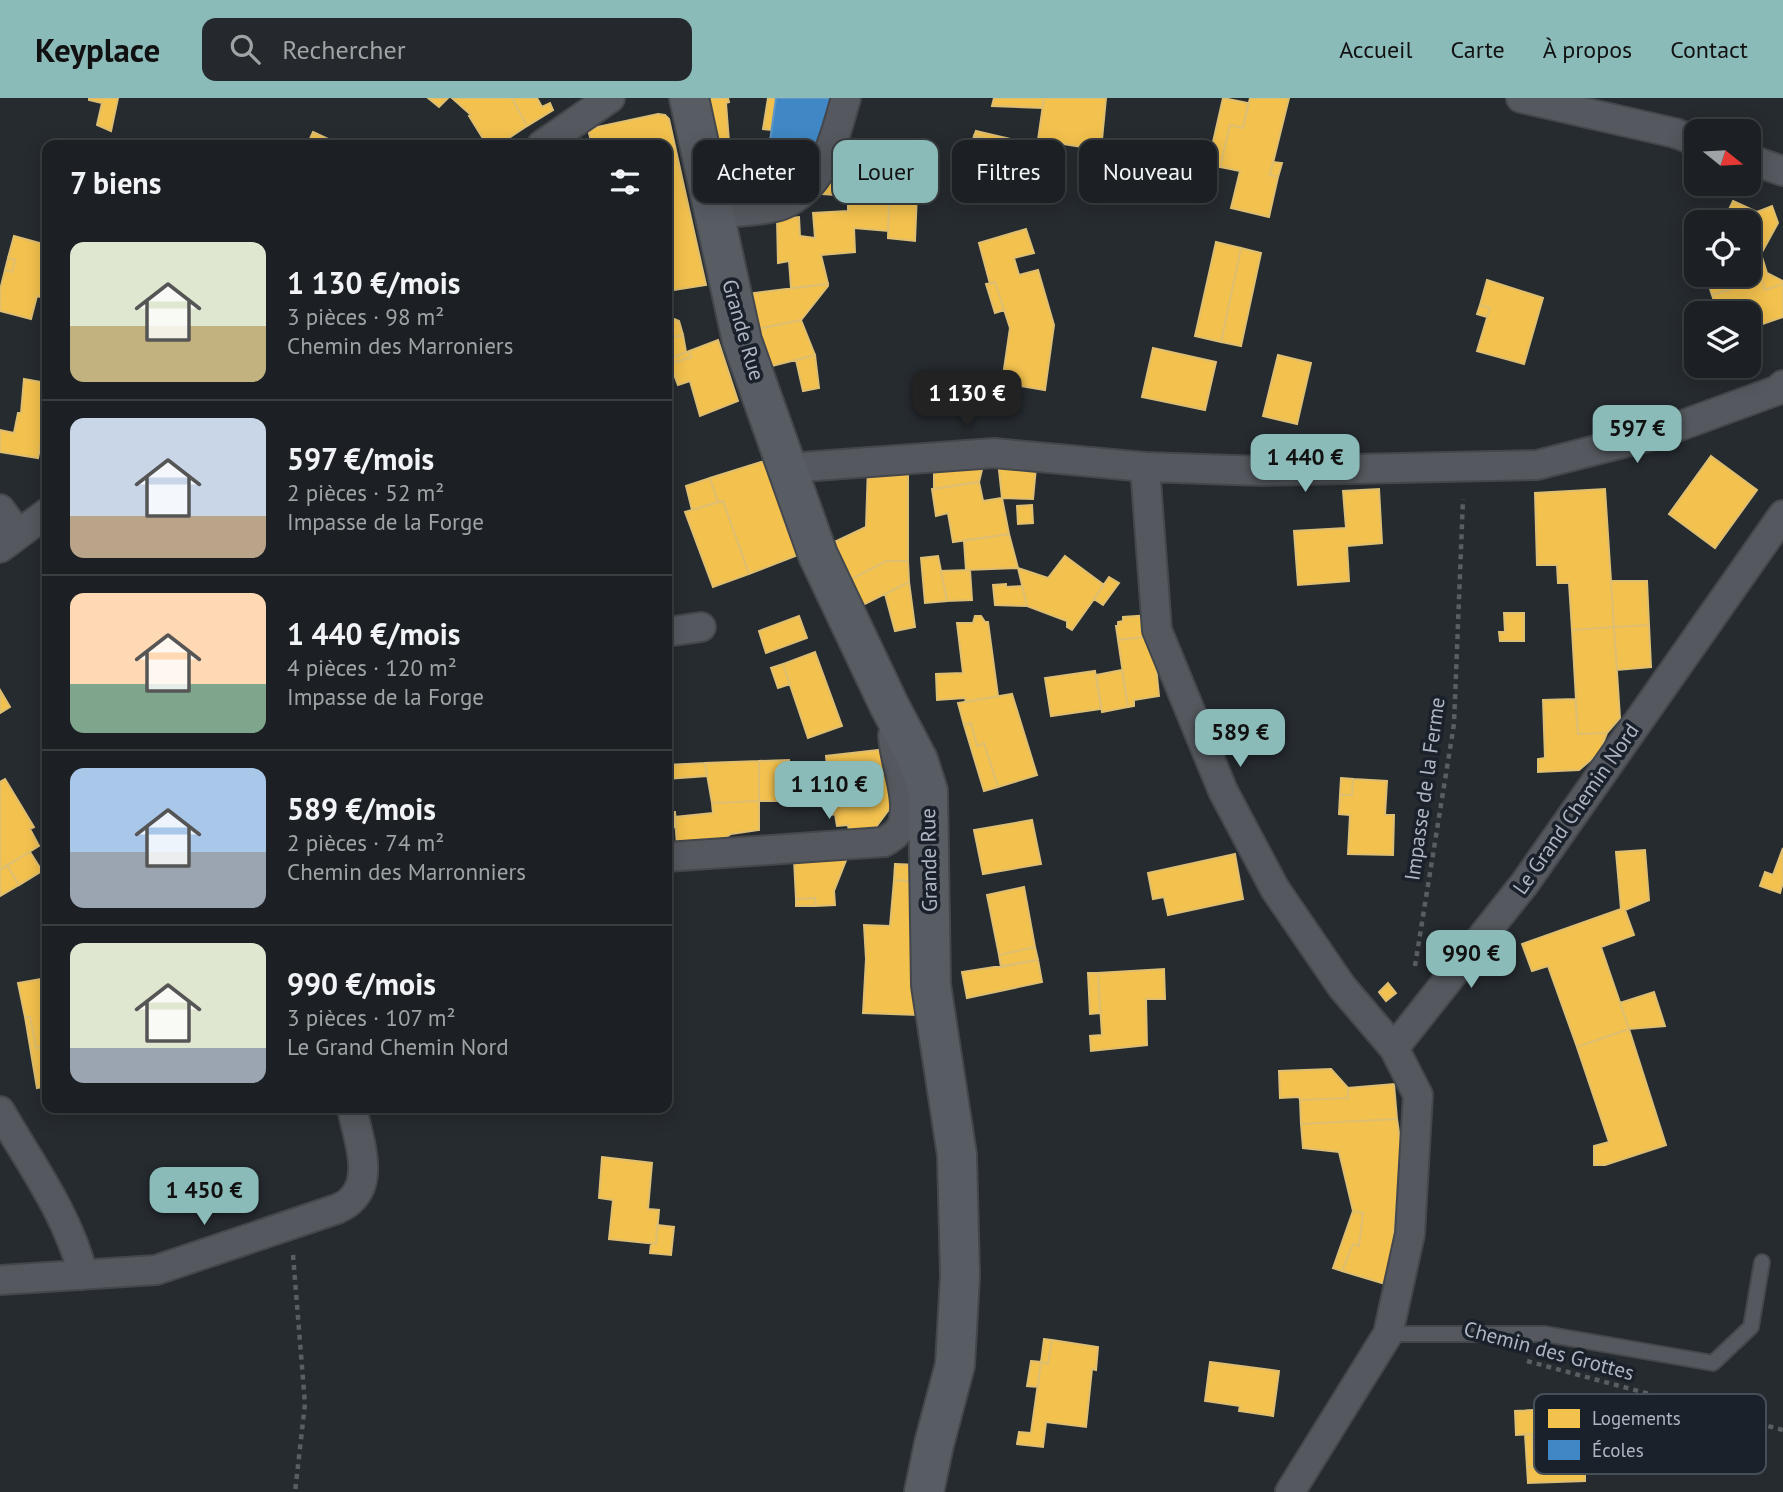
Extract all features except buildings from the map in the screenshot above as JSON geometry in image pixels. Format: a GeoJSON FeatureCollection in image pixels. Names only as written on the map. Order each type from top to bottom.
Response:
{"type":"FeatureCollection","features":[{"type":"Feature","properties":{"kind":"street"},"geometry":{"type":"LineString","coordinates":[[549,140],[610,98]]}},
{"type":"Feature","properties":{"kind":"street","name":"Grande Rue"},"geometry":{"type":"LineString","coordinates":[[689,98],[742,341],[818,555],[918,760],[929,791],[931,985],[957,1156],[960,1276],[955,1365],[924,1492]]}},
{"type":"Feature","properties":{"kind":"street"},"geometry":{"type":"LineString","coordinates":[[713,214],[780,206],[802,193],[818,175],[829,152],[846,98]]}},
{"type":"Feature","properties":{"kind":"street"},"geometry":{"type":"LineString","coordinates":[[1521,98],[1684,136]]}},
{"type":"Feature","properties":{"kind":"street"},"geometry":{"type":"LineString","coordinates":[[1761,163],[1783,171]]}},
{"type":"Feature","properties":{"kind":"street"},"geometry":{"type":"LineString","coordinates":[[788,468],[994,453],[1145,467],[1263,471],[1537,465],[1656,435],[1778,390],[1783,385]]}},
{"type":"Feature","properties":{"kind":"street"},"geometry":{"type":"LineString","coordinates":[[1145,467],[1157,630],[1223,791],[1275,889],[1342,986],[1394,1048],[1418,1095],[1410,1234],[1388,1334],[1290,1492]]}},
{"type":"Feature","properties":{"kind":"street"},"geometry":{"type":"LineString","coordinates":[[0,509],[9,541],[42,517]]}},
{"type":"Feature","properties":{"kind":"street","name":"Le Grand Chemin Nord"},"geometry":{"type":"LineString","coordinates":[[1394,1048],[1525,883],[1783,515]]}},
{"type":"Feature","properties":{"kind":"street"},"geometry":{"type":"LineString","coordinates":[[672,631],[701,627]]}},
{"type":"Feature","properties":{"kind":"street"},"geometry":{"type":"LineString","coordinates":[[672,857],[884,842],[893,837],[903,824],[905,801],[893,742],[893,735],[901,727]]}},
{"type":"Feature","properties":{"kind":"street"},"geometry":{"type":"LineString","coordinates":[[0,1111],[60,1214],[76,1247],[83,1275]]}},
{"type":"Feature","properties":{"kind":"street"},"geometry":{"type":"LineString","coordinates":[[0,1280],[156,1270],[337,1209],[351,1200],[362,1185],[363,1165],[353,1113]]}},
{"type":"Feature","properties":{"kind":"lane"},"geometry":{"type":"LineString","coordinates":[[1388,1334],[1545,1334],[1713,1363],[1751,1327],[1762,1262]]}},
{"type":"Feature","properties":{"kind":"path","name":"Impasse de la Ferme"},"geometry":{"type":"LineString","coordinates":[[1415,967],[1454,724],[1465,466]]}},
{"type":"Feature","properties":{"kind":"path"},"geometry":{"type":"LineString","coordinates":[[291,1223],[304,1404],[295,1492]]}},
{"type":"Feature","properties":{"kind":"path","name":"Chemin des Grottes"},"geometry":{"type":"LineString","coordinates":[[1520,1359],[1650,1394]]}},
{"type":"Feature","properties":{"kind":"path","name":"Chemin des Grottes"},"geometry":{"type":"LineString","coordinates":[[1766,1425],[1783,1430]]}}]}
